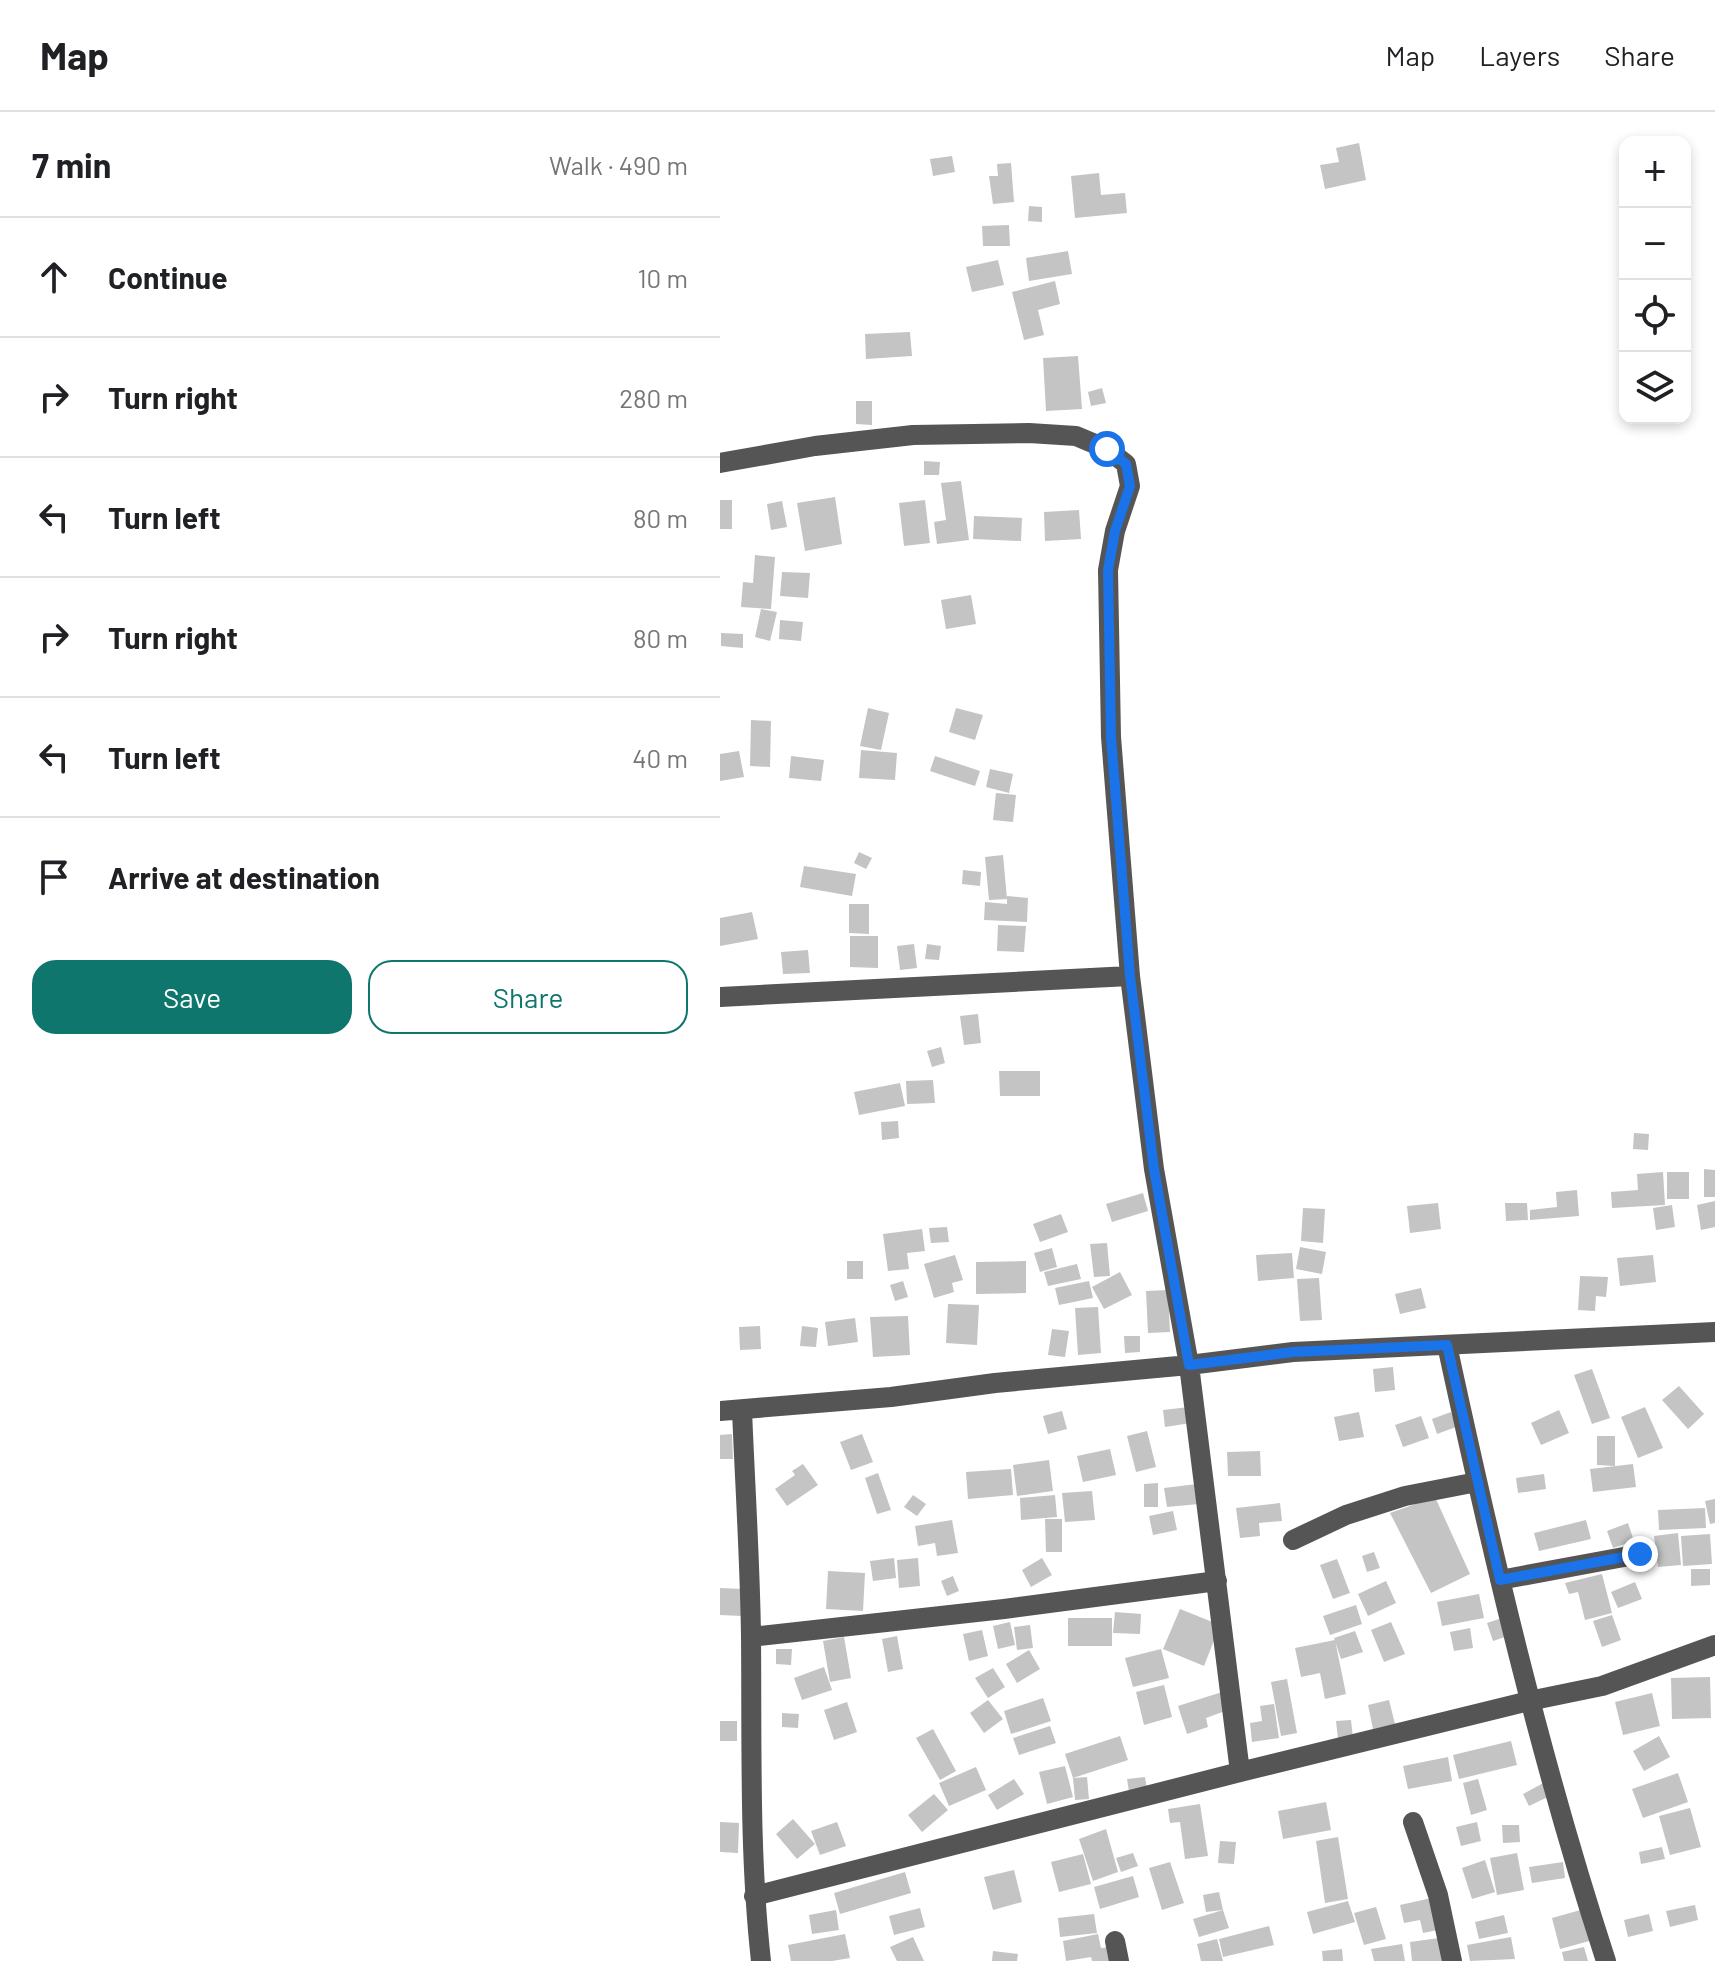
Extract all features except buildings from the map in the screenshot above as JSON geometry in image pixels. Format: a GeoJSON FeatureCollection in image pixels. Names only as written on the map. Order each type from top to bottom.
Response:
{"type":"FeatureCollection","features":[{"type":"Feature","properties":{"kind":"street"},"geometry":{"type":"LineString","coordinates":[[720,463],[815,446],[913,435],[1029,433],[1076,436],[1107,449],[1126,464],[1130,486],[1115,531],[1108,570],[1111,737],[1130,976],[1154,1169],[1189,1365],[1240,1772]]}},
{"type":"Feature","properties":{"kind":"street"},"geometry":{"type":"LineString","coordinates":[[720,997],[1130,976]]}},
{"type":"Feature","properties":{"kind":"street"},"geometry":{"type":"LineString","coordinates":[[720,1411],[1293,1352],[1715,1332]]}},
{"type":"Feature","properties":{"kind":"street"},"geometry":{"type":"LineString","coordinates":[[1447,1345],[1529,1701],[1606,1961]]}},
{"type":"Feature","properties":{"kind":"street"},"geometry":{"type":"LineString","coordinates":[[742,1410],[751,1637],[754,1896],[761,1961]]}},
{"type":"Feature","properties":{"kind":"street"},"geometry":{"type":"LineString","coordinates":[[1293,1540],[1346,1515],[1405,1496],[1477,1482]]}},
{"type":"Feature","properties":{"kind":"street"},"geometry":{"type":"LineString","coordinates":[[1500,1580],[1640,1554]]}},
{"type":"Feature","properties":{"kind":"street"},"geometry":{"type":"LineString","coordinates":[[751,1637],[1217,1581]]}},
{"type":"Feature","properties":{"kind":"street"},"geometry":{"type":"LineString","coordinates":[[754,1896],[1240,1772],[1602,1686],[1715,1645]]}},
{"type":"Feature","properties":{"kind":"street"},"geometry":{"type":"LineString","coordinates":[[1413,1822],[1438,1895],[1452,1961]]}},
{"type":"Feature","properties":{"kind":"route"},"geometry":{"type":"LineString","coordinates":[[1107,449],[1126,464],[1130,486],[1115,531],[1108,570],[1111,737],[1130,976],[1154,1169],[1189,1365],[1293,1352],[1447,1345],[1500,1580],[1640,1554]]}}]}
